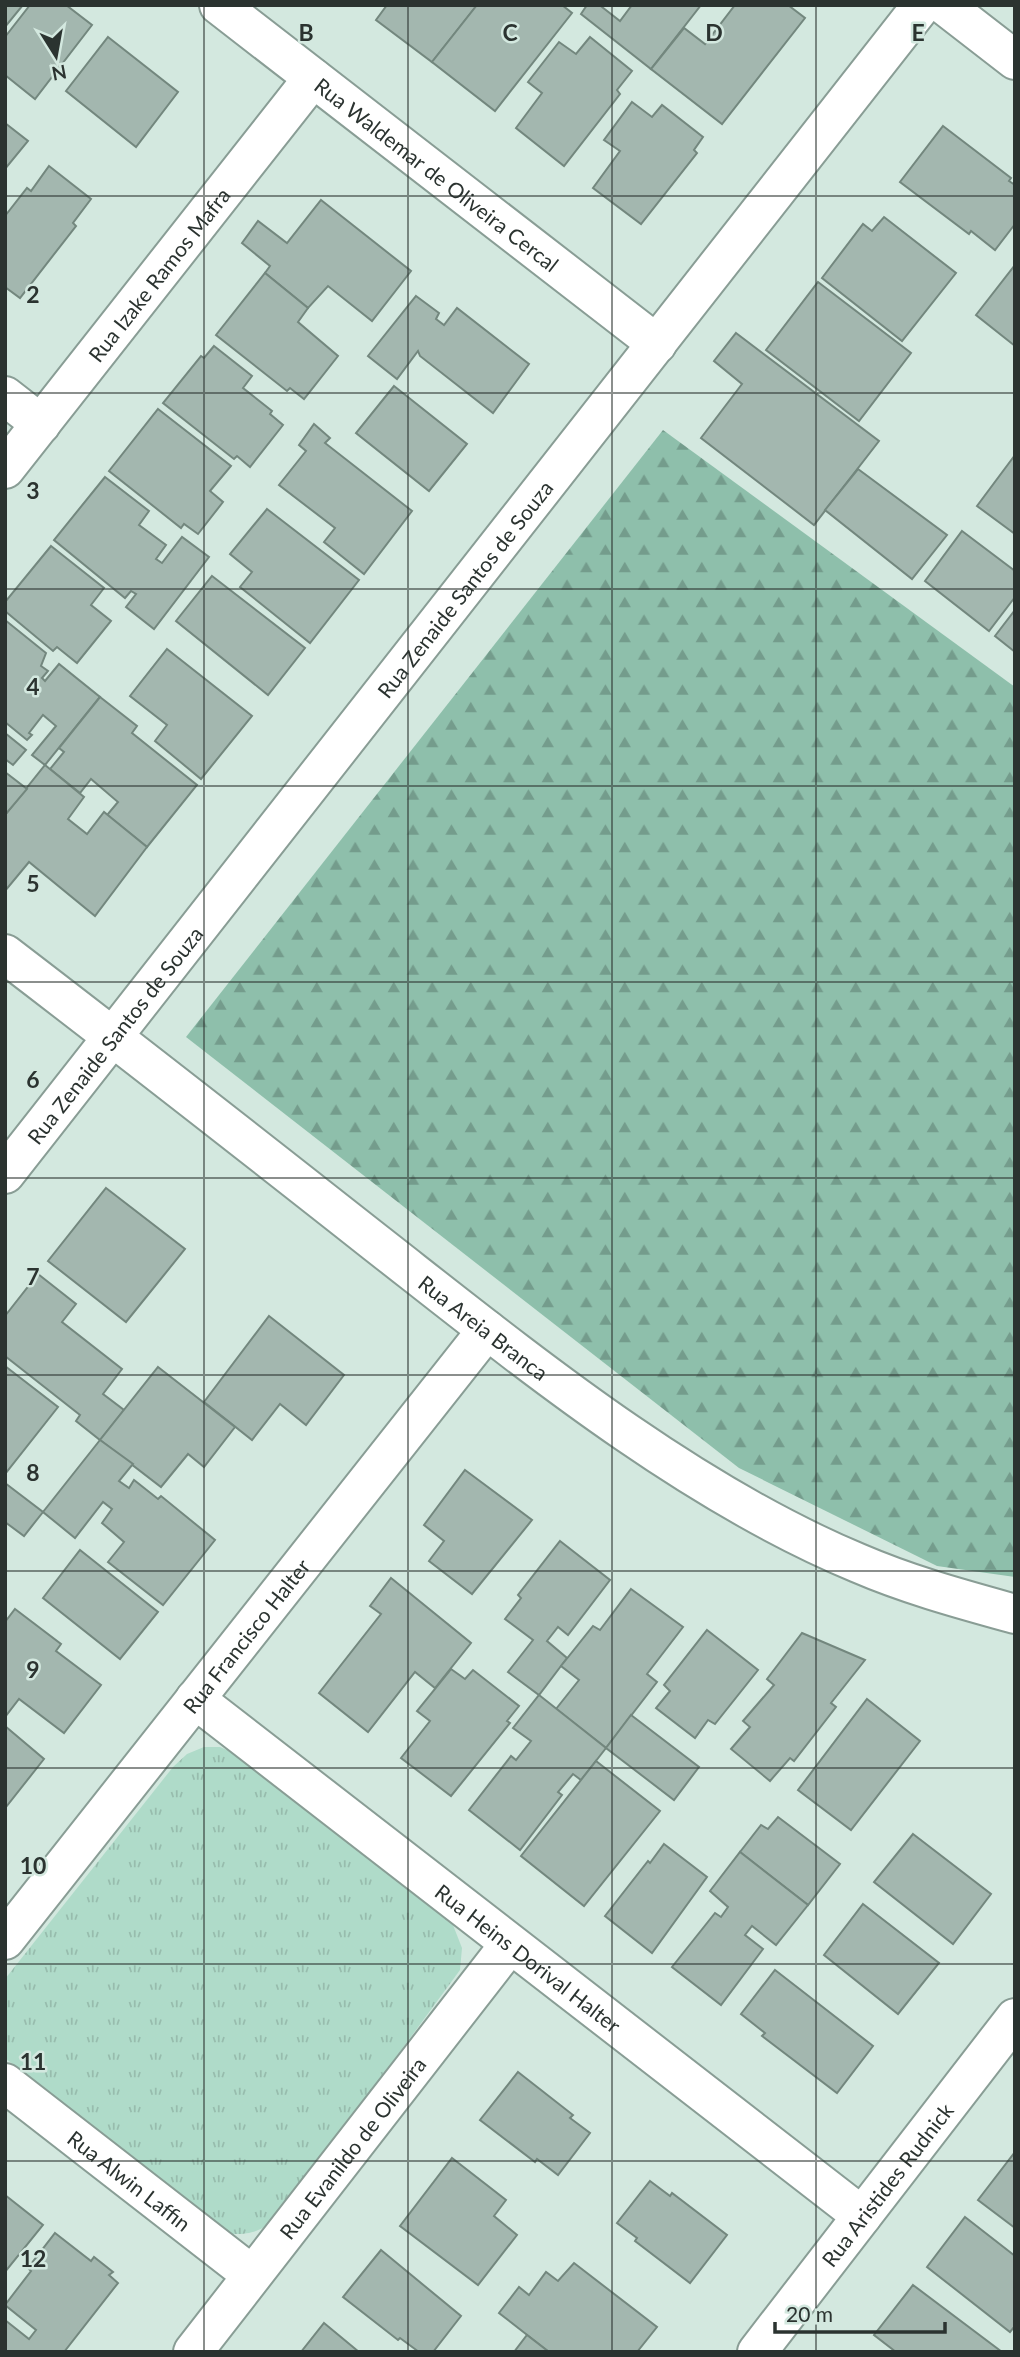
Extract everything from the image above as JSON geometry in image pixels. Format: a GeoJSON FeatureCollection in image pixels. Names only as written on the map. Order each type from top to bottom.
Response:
{"type":"FeatureCollection","features":[{"type":"Feature","properties":{"kind":"street","name":"Rua Waldemar de Oliveira Cercal"},"geometry":{"type":"LineString","coordinates":[[219,5],[657,344]]}},
{"type":"Feature","properties":{"kind":"street","name":"Rua Zenaide Santos de Souza"},"geometry":{"type":"LineString","coordinates":[[5,1174],[922,5]]}},
{"type":"Feature","properties":{"kind":"street"},"geometry":{"type":"LineString","coordinates":[[944,5],[1015,60]]}},
{"type":"Feature","properties":{"kind":"street","name":"Rua Izake Ramos Mafra"},"geometry":{"type":"LineString","coordinates":[[5,469],[313,78]]}},
{"type":"Feature","properties":{"kind":"street"},"geometry":{"type":"LineString","coordinates":[[5,396],[41,424]]}},
{"type":"Feature","properties":{"kind":"street","name":"Rua Areia Branca"},"geometry":{"type":"LineString","coordinates":[[5,954],[487,1330],[610,1420],[704,1483],[780,1527],[857,1563],[927,1590],[1015,1614]]}},
{"type":"Feature","properties":{"kind":"street","name":"Rua Francisco Halter"},"geometry":{"type":"LineString","coordinates":[[5,1940],[487,1330]]}},
{"type":"Feature","properties":{"kind":"street","name":"Rua Heins Dorival Halter"},"geometry":{"type":"LineString","coordinates":[[195,1699],[862,2216]]}},
{"type":"Feature","properties":{"kind":"street","name":"Rua Evanildo de Oliveira"},"geometry":{"type":"LineString","coordinates":[[193,2352],[510,1944]]}},
{"type":"Feature","properties":{"kind":"street","name":"Rua Aristides Rudnick"},"geometry":{"type":"LineString","coordinates":[[757,2352],[1015,2018]]}},
{"type":"Feature","properties":{"kind":"street","name":"Rua Alwin Laffin"},"geometry":{"type":"LineString","coordinates":[[5,2083],[252,2276]]}},
{"type":"Feature","properties":{"kind":"green space"},"geometry":{"type":"Polygon","coordinates":[[[663,430],[1015,687],[1015,1577],[937,1566],[739,1468],[186,1037],[663,430]]]}},
{"type":"Feature","properties":{"kind":"green space"},"geometry":{"type":"Polygon","coordinates":[[[204,1747],[220,1747],[234,1753],[453,1925],[462,1948],[460,1970],[283,2211],[259,2230],[239,2234],[229,2234],[5,2058],[5,1979],[173,1767],[187,1754],[204,1747]]]}},
{"type":"Feature","properties":{"kind":"building"},"geometry":{"type":"Polygon","coordinates":[[[5,5],[23,5],[5,27],[5,5]]]}},
{"type":"Feature","properties":{"kind":"building"},"geometry":{"type":"Polygon","coordinates":[[[30,5],[66,5],[92,25],[35,99],[5,75],[5,37],[30,5]]]}},
{"type":"Feature","properties":{"kind":"building"},"geometry":{"type":"Polygon","coordinates":[[[387,5],[477,5],[432,62],[376,20],[387,5]]]}},
{"type":"Feature","properties":{"kind":"building"},"geometry":{"type":"Polygon","coordinates":[[[477,5],[562,5],[572,13],[495,111],[432,62],[477,5]]]}},
{"type":"Feature","properties":{"kind":"building"},"geometry":{"type":"Polygon","coordinates":[[[587,5],[603,5],[602,7],[620,21],[632,5],[701,5],[651,69],[581,14],[587,5]]]}},
{"type":"Feature","properties":{"kind":"building"},"geometry":{"type":"Polygon","coordinates":[[[735,5],[788,5],[805,18],[722,124],[651,69],[684,28],[705,44],[735,5]]]}},
{"type":"Feature","properties":{"kind":"building"},"geometry":{"type":"Polygon","coordinates":[[[108,37],[178,92],[136,147],[66,91],[108,37]]]}},
{"type":"Feature","properties":{"kind":"building"},"geometry":{"type":"Polygon","coordinates":[[[590,37],[632,71],[617,90],[620,94],[564,166],[516,128],[542,93],[528,82],[559,42],[576,54],[590,37]]]}},
{"type":"Feature","properties":{"kind":"building"},"geometry":{"type":"Polygon","coordinates":[[[632,102],[652,117],[662,105],[703,137],[694,150],[697,153],[641,224],[593,188],[620,151],[604,140],[632,102]]]}},
{"type":"Feature","properties":{"kind":"building"},"geometry":{"type":"Polygon","coordinates":[[[5,123],[28,141],[5,169],[5,123]]]}},
{"type":"Feature","properties":{"kind":"building"},"geometry":{"type":"Polygon","coordinates":[[[943,126],[1011,178],[1009,181],[1015,185],[1015,224],[995,250],[971,231],[969,234],[900,182],[943,126]]]}},
{"type":"Feature","properties":{"kind":"building"},"geometry":{"type":"Polygon","coordinates":[[[49,166],[91,199],[73,223],[76,226],[20,298],[5,287],[5,216],[27,188],[31,191],[49,166]]]}},
{"type":"Feature","properties":{"kind":"building"},"geometry":{"type":"Polygon","coordinates":[[[321,200],[411,271],[372,321],[328,286],[308,308],[265,273],[270,266],[242,243],[258,221],[287,243],[321,200]]]}},
{"type":"Feature","properties":{"kind":"building"},"geometry":{"type":"Polygon","coordinates":[[[884,217],[956,273],[902,341],[822,278],[863,224],[872,231],[884,217]]]}},
{"type":"Feature","properties":{"kind":"building"},"geometry":{"type":"Polygon","coordinates":[[[1015,265],[1015,346],[976,315],[1015,265]]]}},
{"type":"Feature","properties":{"kind":"building"},"geometry":{"type":"Polygon","coordinates":[[[265,273],[308,308],[298,322],[338,356],[304,399],[290,388],[287,391],[216,335],[265,273]]]}},
{"type":"Feature","properties":{"kind":"building"},"geometry":{"type":"Polygon","coordinates":[[[818,282],[911,353],[859,421],[766,350],[818,282]]]}},
{"type":"Feature","properties":{"kind":"building"},"geometry":{"type":"Polygon","coordinates":[[[416,296],[439,313],[436,319],[444,325],[457,308],[529,364],[493,413],[420,356],[418,351],[397,379],[368,356],[416,296]]]}},
{"type":"Feature","properties":{"kind":"building"},"geometry":{"type":"Polygon","coordinates":[[[736,333],[879,441],[814,525],[701,438],[742,384],[714,361],[736,333]]]}},
{"type":"Feature","properties":{"kind":"building"},"geometry":{"type":"Polygon","coordinates":[[[214,346],[252,376],[243,388],[272,411],[270,414],[283,425],[250,467],[237,456],[234,459],[163,403],[201,356],[204,358],[214,346]]]}},
{"type":"Feature","properties":{"kind":"building"},"geometry":{"type":"Polygon","coordinates":[[[394,386],[467,444],[429,491],[356,433],[394,386]]]}},
{"type":"Feature","properties":{"kind":"building"},"geometry":{"type":"Polygon","coordinates":[[[158,409],[231,466],[210,491],[223,502],[198,534],[184,524],[181,528],[109,471],[158,409]]]}},
{"type":"Feature","properties":{"kind":"building"},"geometry":{"type":"Polygon","coordinates":[[[314,424],[330,438],[325,443],[412,511],[364,574],[324,542],[335,528],[279,485],[306,451],[299,445],[314,424]]]}},
{"type":"Feature","properties":{"kind":"building"},"geometry":{"type":"Polygon","coordinates":[[[1015,455],[1015,534],[977,506],[1015,455]]]}},
{"type":"Feature","properties":{"kind":"building"},"geometry":{"type":"Polygon","coordinates":[[[858,469],[947,535],[912,579],[825,510],[858,469]]]}},
{"type":"Feature","properties":{"kind":"building"},"geometry":{"type":"Polygon","coordinates":[[[105,477],[149,511],[139,525],[166,545],[156,559],[162,563],[182,537],[209,557],[154,629],[126,607],[136,594],[131,591],[125,598],[54,540],[105,477]]]}},
{"type":"Feature","properties":{"kind":"building"},"geometry":{"type":"Polygon","coordinates":[[[267,509],[359,580],[310,643],[240,587],[252,572],[230,554],[267,509]]]}},
{"type":"Feature","properties":{"kind":"building"},"geometry":{"type":"Polygon","coordinates":[[[962,531],[1015,571],[1015,597],[989,631],[925,581],[962,531]]]}},
{"type":"Feature","properties":{"kind":"building"},"geometry":{"type":"Polygon","coordinates":[[[51,546],[104,588],[91,605],[111,621],[77,663],[57,647],[53,651],[5,611],[5,602],[51,546]]]}},
{"type":"Feature","properties":{"kind":"building"},"geometry":{"type":"Polygon","coordinates":[[[212,576],[305,648],[268,695],[176,621],[212,576]]]}},
{"type":"Feature","properties":{"kind":"building"},"geometry":{"type":"Polygon","coordinates":[[[1015,610],[1015,652],[995,636],[1015,610]]]}},
{"type":"Feature","properties":{"kind":"building"},"geometry":{"type":"Polygon","coordinates":[[[5,620],[46,653],[41,666],[48,671],[42,678],[45,681],[59,664],[100,697],[45,765],[32,755],[56,726],[43,715],[27,740],[5,722],[5,620]]]}},
{"type":"Feature","properties":{"kind":"building"},"geometry":{"type":"Polygon","coordinates":[[[167,649],[252,716],[201,779],[155,741],[167,725],[130,696],[167,649]]]}},
{"type":"Feature","properties":{"kind":"building"},"geometry":{"type":"Polygon","coordinates":[[[100,697],[137,726],[132,733],[197,785],[147,847],[107,815],[118,802],[91,779],[80,793],[50,769],[64,752],[59,748],[100,697]]]}},
{"type":"Feature","properties":{"kind":"building"},"geometry":{"type":"Polygon","coordinates":[[[5,733],[26,750],[13,765],[5,759],[5,733]]]}},
{"type":"Feature","properties":{"kind":"building"},"geometry":{"type":"Polygon","coordinates":[[[45,765],[84,797],[68,819],[87,834],[104,812],[147,847],[95,916],[29,862],[5,891],[5,815],[45,765]]]}},
{"type":"Feature","properties":{"kind":"building"},"geometry":{"type":"Polygon","coordinates":[[[5,772],[27,789],[5,815],[5,772]]]}},
{"type":"Feature","properties":{"kind":"building"},"geometry":{"type":"Polygon","coordinates":[[[106,1188],[185,1249],[126,1322],[48,1261],[106,1188]]]}},
{"type":"Feature","properties":{"kind":"building"},"geometry":{"type":"Polygon","coordinates":[[[38,1274],[76,1304],[62,1322],[122,1369],[103,1394],[124,1410],[100,1440],[76,1421],[80,1415],[5,1356],[5,1316],[38,1274]]]}},
{"type":"Feature","properties":{"kind":"building"},"geometry":{"type":"Polygon","coordinates":[[[269,1316],[344,1375],[306,1425],[280,1404],[252,1440],[204,1402],[269,1316]]]}},
{"type":"Feature","properties":{"kind":"building"},"geometry":{"type":"Polygon","coordinates":[[[5,1366],[58,1407],[5,1474],[5,1366]]]}},
{"type":"Feature","properties":{"kind":"building"},"geometry":{"type":"Polygon","coordinates":[[[158,1367],[235,1427],[204,1467],[188,1454],[161,1487],[100,1440],[158,1367]]]}},
{"type":"Feature","properties":{"kind":"building"},"geometry":{"type":"Polygon","coordinates":[[[100,1440],[133,1464],[119,1481],[129,1488],[134,1480],[158,1499],[161,1496],[215,1540],[163,1605],[108,1562],[124,1542],[102,1523],[112,1509],[103,1502],[75,1538],[43,1512],[100,1440]]]}},
{"type":"Feature","properties":{"kind":"building"},"geometry":{"type":"Polygon","coordinates":[[[465,1470],[532,1520],[472,1594],[429,1561],[444,1541],[424,1525],[465,1470]]]}},
{"type":"Feature","properties":{"kind":"building"},"geometry":{"type":"Polygon","coordinates":[[[5,1483],[43,1512],[24,1536],[5,1522],[5,1483]]]}},
{"type":"Feature","properties":{"kind":"building"},"geometry":{"type":"Polygon","coordinates":[[[560,1541],[610,1580],[568,1635],[558,1627],[547,1641],[567,1658],[539,1695],[508,1672],[533,1640],[505,1619],[521,1598],[518,1595],[560,1541]]]}},
{"type":"Feature","properties":{"kind":"building"},"geometry":{"type":"Polygon","coordinates":[[[80,1550],[158,1612],[120,1659],[43,1598],[80,1550]]]}},
{"type":"Feature","properties":{"kind":"building"},"geometry":{"type":"Polygon","coordinates":[[[391,1578],[471,1643],[435,1688],[415,1672],[368,1732],[319,1693],[381,1614],[370,1606],[391,1578]]]}},
{"type":"Feature","properties":{"kind":"building"},"geometry":{"type":"Polygon","coordinates":[[[631,1589],[683,1627],[647,1674],[657,1682],[606,1748],[556,1709],[579,1680],[561,1666],[593,1626],[600,1630],[631,1589]]]}},
{"type":"Feature","properties":{"kind":"building"},"geometry":{"type":"Polygon","coordinates":[[[15,1609],[61,1644],[56,1651],[101,1685],[64,1733],[19,1699],[5,1717],[5,1622],[15,1609]]]}},
{"type":"Feature","properties":{"kind":"building"},"geometry":{"type":"Polygon","coordinates":[[[707,1630],[758,1670],[715,1724],[708,1720],[695,1738],[656,1708],[670,1691],[664,1685],[707,1630]]]}},
{"type":"Feature","properties":{"kind":"building"},"geometry":{"type":"Polygon","coordinates":[[[802,1633],[865,1660],[831,1703],[836,1707],[794,1761],[790,1758],[770,1781],[731,1749],[750,1727],[743,1721],[774,1685],[767,1679],[802,1633]]]}},
{"type":"Feature","properties":{"kind":"building"},"geometry":{"type":"Polygon","coordinates":[[[451,1669],[465,1679],[473,1670],[519,1706],[507,1721],[510,1723],[451,1796],[401,1758],[430,1721],[417,1711],[451,1669]]]}},
{"type":"Feature","properties":{"kind":"building"},"geometry":{"type":"Polygon","coordinates":[[[539,1695],[606,1748],[581,1780],[573,1774],[558,1792],[562,1795],[520,1850],[469,1810],[511,1756],[516,1760],[531,1741],[513,1728],[539,1695]]]}},
{"type":"Feature","properties":{"kind":"building"},"geometry":{"type":"Polygon","coordinates":[[[867,1699],[920,1741],[851,1830],[798,1790],[867,1699]]]}},
{"type":"Feature","properties":{"kind":"building"},"geometry":{"type":"Polygon","coordinates":[[[631,1715],[699,1767],[674,1800],[606,1748],[631,1715]]]}},
{"type":"Feature","properties":{"kind":"building"},"geometry":{"type":"Polygon","coordinates":[[[5,1726],[44,1759],[6,1807],[5,1806],[5,1726]]]}},
{"type":"Feature","properties":{"kind":"building"},"geometry":{"type":"Polygon","coordinates":[[[596,1761],[660,1811],[584,1906],[521,1856],[596,1761]]]}},
{"type":"Feature","properties":{"kind":"building"},"geometry":{"type":"Polygon","coordinates":[[[778,1817],[840,1864],[808,1905],[740,1852],[761,1825],[768,1829],[778,1817]]]}},
{"type":"Feature","properties":{"kind":"building"},"geometry":{"type":"Polygon","coordinates":[[[913,1834],[991,1894],[953,1944],[874,1882],[913,1834]]]}},
{"type":"Feature","properties":{"kind":"building"},"geometry":{"type":"Polygon","coordinates":[[[664,1844],[707,1877],[652,1953],[605,1916],[664,1844]]]}},
{"type":"Feature","properties":{"kind":"building"},"geometry":{"type":"Polygon","coordinates":[[[740,1852],[808,1905],[776,1945],[752,1926],[745,1935],[763,1949],[721,2005],[672,1967],[715,1913],[721,1917],[728,1907],[710,1891],[740,1852]]]}},
{"type":"Feature","properties":{"kind":"building"},"geometry":{"type":"Polygon","coordinates":[[[863,1904],[939,1963],[898,2014],[824,1955],[863,1904]]]}},
{"type":"Feature","properties":{"kind":"building"},"geometry":{"type":"Polygon","coordinates":[[[775,1970],[873,2046],[837,2093],[762,2036],[765,2033],[741,2014],[775,1970]]]}},
{"type":"Feature","properties":{"kind":"building"},"geometry":{"type":"Polygon","coordinates":[[[518,2072],[573,2115],[570,2118],[590,2133],[558,2175],[537,2159],[535,2162],[480,2120],[518,2072]]]}},
{"type":"Feature","properties":{"kind":"building"},"geometry":{"type":"Polygon","coordinates":[[[1015,2152],[1015,2228],[978,2200],[1015,2152]]]}},
{"type":"Feature","properties":{"kind":"building"},"geometry":{"type":"Polygon","coordinates":[[[452,2158],[506,2200],[494,2216],[517,2235],[478,2285],[400,2226],[452,2158]]]}},
{"type":"Feature","properties":{"kind":"building"},"geometry":{"type":"Polygon","coordinates":[[[650,2181],[670,2196],[672,2193],[727,2235],[690,2283],[635,2241],[637,2238],[617,2223],[650,2181]]]}},
{"type":"Feature","properties":{"kind":"building"},"geometry":{"type":"Polygon","coordinates":[[[5,2195],[43,2225],[5,2272],[5,2195]]]}},
{"type":"Feature","properties":{"kind":"building"},"geometry":{"type":"Polygon","coordinates":[[[965,2217],[1015,2256],[1015,2326],[1010,2332],[927,2267],[965,2217]]]}},
{"type":"Feature","properties":{"kind":"building"},"geometry":{"type":"Polygon","coordinates":[[[55,2233],[91,2261],[94,2257],[113,2272],[109,2275],[118,2283],[64,2352],[5,2352],[5,2320],[29,2339],[36,2330],[5,2305],[31,2271],[28,2268],[55,2233]]]}},
{"type":"Feature","properties":{"kind":"building"},"geometry":{"type":"Polygon","coordinates":[[[381,2250],[461,2316],[433,2352],[419,2352],[400,2338],[398,2340],[343,2297],[381,2250]]]}},
{"type":"Feature","properties":{"kind":"building"},"geometry":{"type":"Polygon","coordinates":[[[574,2263],[657,2327],[637,2352],[549,2352],[499,2313],[519,2287],[529,2295],[546,2272],[558,2281],[574,2263]]]}},
{"type":"Feature","properties":{"kind":"building"},"geometry":{"type":"Polygon","coordinates":[[[913,2285],[1002,2352],[896,2352],[874,2335],[913,2285]]]}},
{"type":"Feature","properties":{"kind":"building"},"geometry":{"type":"Polygon","coordinates":[[[324,2323],[359,2352],[301,2352],[324,2323]]]}},
{"type":"Feature","properties":{"kind":"building"},"geometry":{"type":"Polygon","coordinates":[[[527,2335],[549,2352],[514,2352],[527,2335]]]}}]}
